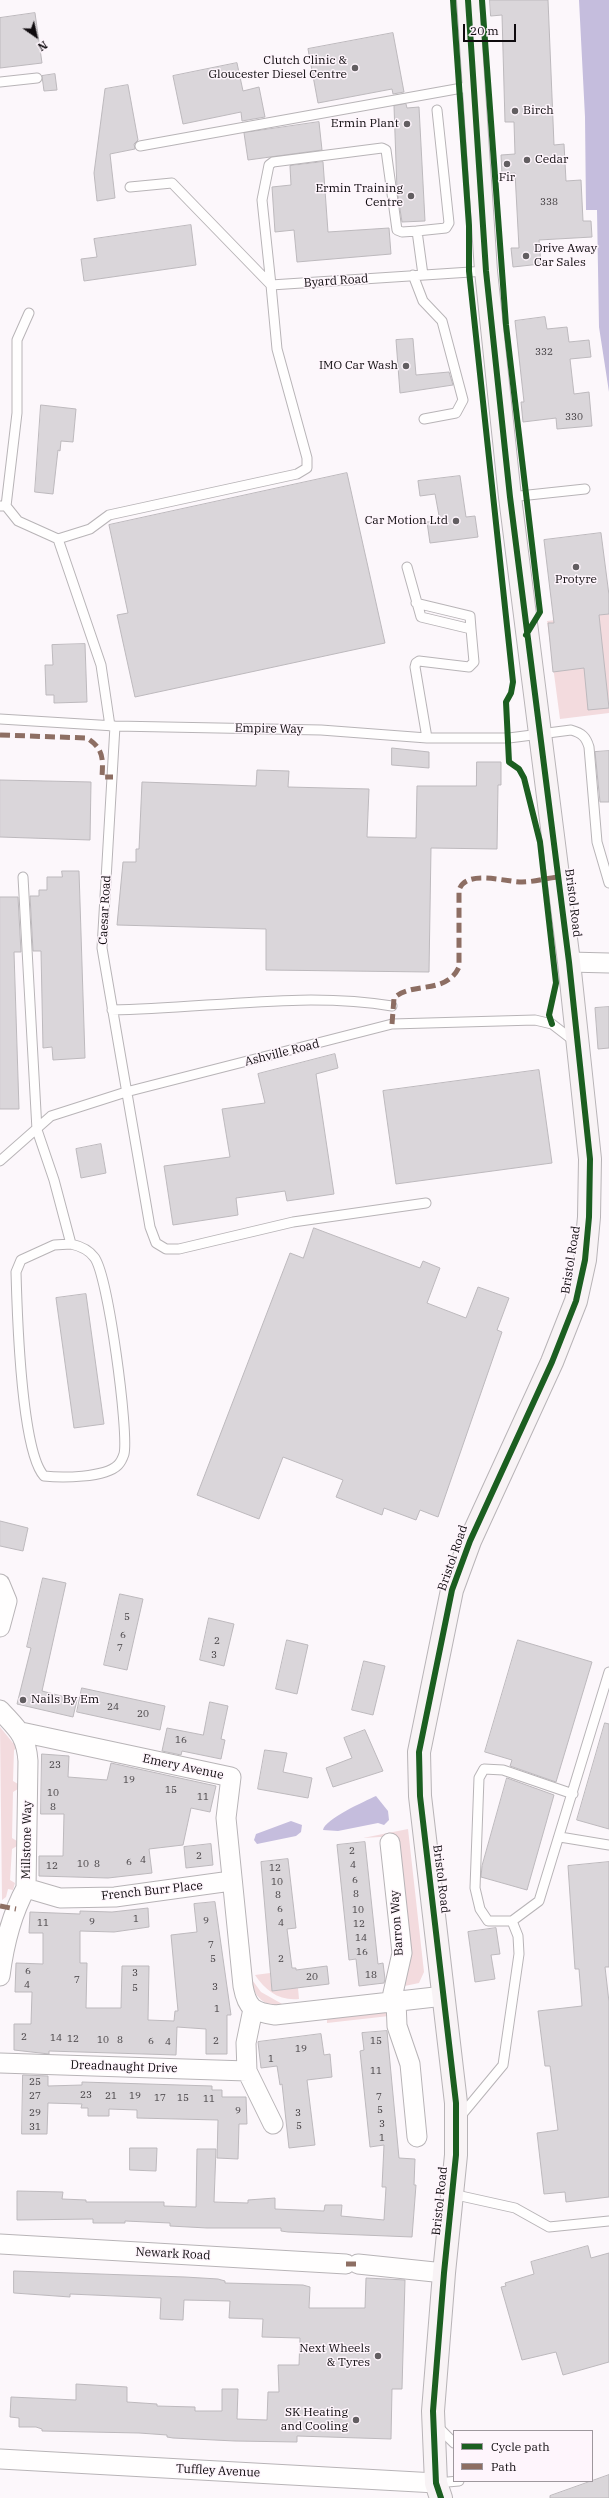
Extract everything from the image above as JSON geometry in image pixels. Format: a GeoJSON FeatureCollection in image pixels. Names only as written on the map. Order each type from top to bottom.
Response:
{"type":"FeatureCollection","features":[{"type":"Feature","properties":{"kind":"street","name":"Bristol Road"},"geometry":{"type":"LineString","coordinates":[[439,2491],[434,2423],[444,2273],[456,2155],[456,2122],[444,1996],[420,1796],[419,1752],[452,1590],[470,1541],[552,1362],[576,1301],[584,1260],[589,1217],[590,1159],[569,962],[539,736],[510,497],[486,270],[468,0]]}},
{"type":"Feature","properties":{"kind":"street"},"geometry":{"type":"LineString","coordinates":[[569,962],[609,964]]}},
{"type":"Feature","properties":{"kind":"street"},"geometry":{"type":"LineString","coordinates":[[0,1584],[7,1601],[0,1627]]}},
{"type":"Feature","properties":{"kind":"street","name":"Millstone Way"},"geometry":{"type":"LineString","coordinates":[[0,1710],[21,1732],[27,1744],[28,1761],[26,1888],[18,1902],[3,1949],[0,1976]]}},
{"type":"Feature","properties":{"kind":"street","name":"Emery Avenue"},"geometry":{"type":"LineString","coordinates":[[21,1732],[231,1777],[226,1818],[231,1881],[243,1986],[246,2000],[253,2009]]}},
{"type":"Feature","properties":{"kind":"street","name":"Barron Way"},"geometry":{"type":"LineString","coordinates":[[390,1843],[402,1953],[394,2001],[397,2026],[410,2064],[417,2137]]}},
{"type":"Feature","properties":{"kind":"street","name":"French Burr Place"},"geometry":{"type":"LineString","coordinates":[[26,1888],[60,1898],[115,1897],[231,1881]]}},
{"type":"Feature","properties":{"kind":"street"},"geometry":{"type":"LineString","coordinates":[[273,2124],[247,2071],[246,2044],[253,2009],[260,2013],[275,2015],[444,1996]]}},
{"type":"Feature","properties":{"kind":"street","name":"Dreadnaught Drive"},"geometry":{"type":"LineString","coordinates":[[0,2063],[247,2071]]}},
{"type":"Feature","properties":{"kind":"street","name":"Newark Road"},"geometry":{"type":"LineString","coordinates":[[0,2244],[352,2264],[444,2273]]}},
{"type":"Feature","properties":{"kind":"street","name":"Tuffley Avenue"},"geometry":{"type":"LineString","coordinates":[[0,2459],[439,2491]]}},
{"type":"Feature","properties":{"kind":"lane"},"geometry":{"type":"LineString","coordinates":[[0,82],[38,78]]}},
{"type":"Feature","properties":{"kind":"lane"},"geometry":{"type":"LineString","coordinates":[[140,146],[473,86]]}},
{"type":"Feature","properties":{"kind":"lane"},"geometry":{"type":"LineString","coordinates":[[29,313],[17,340],[17,413],[3,506],[18,521],[58,539],[90,529],[109,515],[297,474],[307,468],[307,458],[277,349],[262,200],[271,163],[382,148],[388,153],[397,230],[402,232],[446,228],[449,223],[437,110]]}},
{"type":"Feature","properties":{"kind":"lane"},"geometry":{"type":"LineString","coordinates":[[130,187],[172,182],[271,285]]}},
{"type":"Feature","properties":{"kind":"lane"},"geometry":{"type":"LineString","coordinates":[[416,231],[423,275]]}},
{"type":"Feature","properties":{"kind":"lane","name":"Byard Road"},"geometry":{"type":"LineString","coordinates":[[271,285],[486,270]]}},
{"type":"Feature","properties":{"kind":"lane"},"geometry":{"type":"LineString","coordinates":[[413,275],[423,301],[442,321],[463,400],[456,413],[424,419]]}},
{"type":"Feature","properties":{"kind":"lane"},"geometry":{"type":"LineString","coordinates":[[510,497],[585,489]]}},
{"type":"Feature","properties":{"kind":"lane","name":"Caesar Road"},"geometry":{"type":"LineString","coordinates":[[58,539],[102,665],[113,726],[102,948],[150,1227],[156,1243],[166,1249],[179,1249],[293,1222],[426,1203]]}},
{"type":"Feature","properties":{"kind":"lane"},"geometry":{"type":"LineString","coordinates":[[407,567],[421,618],[471,629]]}},
{"type":"Feature","properties":{"kind":"lane"},"geometry":{"type":"LineString","coordinates":[[416,602],[470,616],[474,662],[469,667],[420,661],[416,663],[415,667],[427,738]]}},
{"type":"Feature","properties":{"kind":"lane","name":"Empire Way"},"geometry":{"type":"LineString","coordinates":[[0,719],[113,726],[321,730],[427,738],[508,738],[539,736],[571,730],[580,733],[586,739],[589,747],[597,842],[609,884]]}},
{"type":"Feature","properties":{"kind":"lane"},"geometry":{"type":"LineString","coordinates":[[24,877],[37,1130],[54,1180],[71,1244]]}},
{"type":"Feature","properties":{"kind":"lane"},"geometry":{"type":"LineString","coordinates":[[112,1010],[173,1009],[305,1000],[371,1002],[392,1006]]}},
{"type":"Feature","properties":{"kind":"lane","name":"Ashville Road"},"geometry":{"type":"LineString","coordinates":[[0,1160],[37,1130],[51,1116],[126,1092],[392,1024],[535,1020],[552,1024],[578,1045]]}},
{"type":"Feature","properties":{"kind":"lane"},"geometry":{"type":"LineString","coordinates":[[71,1244],[84,1248],[95,1257],[106,1292],[113,1328],[124,1454],[117,1465],[97,1473],[67,1478],[44,1476],[39,1470],[30,1442],[22,1375],[16,1272],[21,1260],[54,1245],[71,1244]]}},
{"type":"Feature","properties":{"kind":"lane"},"geometry":{"type":"LineString","coordinates":[[573,1794],[503,1770],[484,1769],[479,1778],[475,1888],[480,1909],[488,1921],[512,1921],[539,1901],[606,1693],[609,1672]]}},
{"type":"Feature","properties":{"kind":"lane"},"geometry":{"type":"LineString","coordinates":[[560,1837],[609,1845]]}},
{"type":"Feature","properties":{"kind":"lane"},"geometry":{"type":"LineString","coordinates":[[456,2122],[503,2065],[519,1954],[518,1936],[512,1921]]}},
{"type":"Feature","properties":{"kind":"lane"},"geometry":{"type":"LineString","coordinates":[[452,2194],[515,2208],[549,2227],[609,2221]]}},
{"type":"Feature","properties":{"kind":"lane"},"geometry":{"type":"LineString","coordinates":[[434,2423],[453,2442]]}},
{"type":"Feature","properties":{"kind":"lane"},"geometry":{"type":"LineString","coordinates":[[439,2491],[457,2482]]}},
{"type":"Feature","properties":{"kind":"shaded area"},"geometry":{"type":"Polygon","coordinates":[[[579,0],[609,0],[609,392],[599,327],[597,210],[586,210],[585,117],[579,0]]]}},
{"type":"Feature","properties":{"kind":"shaded area"},"geometry":{"type":"Polygon","coordinates":[[[609,614],[609,713],[560,719],[547,621],[609,614]]]}},
{"type":"Feature","properties":{"kind":"shaded area"},"geometry":{"type":"Polygon","coordinates":[[[0,1727],[13,1743],[18,1741],[19,1747],[14,1750],[13,1781],[18,1784],[18,1789],[13,1792],[12,1838],[17,1841],[17,1846],[12,1849],[10,1880],[15,1883],[13,1890],[8,1889],[6,1897],[2,1900],[0,1727]]]}},
{"type":"Feature","properties":{"kind":"shaded area"},"geometry":{"type":"Polygon","coordinates":[[[376,1796],[388,1811],[389,1820],[384,1825],[378,1823],[338,1831],[323,1830],[325,1826],[338,1816],[376,1796]]]}},
{"type":"Feature","properties":{"kind":"shaded area"},"geometry":{"type":"Polygon","coordinates":[[[291,1821],[302,1825],[301,1832],[296,1836],[257,1844],[254,1840],[256,1834],[291,1821]]]}},
{"type":"Feature","properties":{"kind":"shaded area"},"geometry":{"type":"Polygon","coordinates":[[[408,1829],[424,1972],[419,1983],[400,1987],[409,1951],[397,1836],[363,1838],[408,1829]]]}},
{"type":"Feature","properties":{"kind":"shaded area"},"geometry":{"type":"Polygon","coordinates":[[[270,1973],[272,1991],[298,1988],[299,1999],[279,1997],[268,1990],[255,1975],[270,1973]]]}},
{"type":"Feature","properties":{"kind":"shaded area"},"geometry":{"type":"Polygon","coordinates":[[[250,1977],[261,1992],[284,2005],[271,2005],[261,1999],[254,1990],[250,1977]]]}},
{"type":"Feature","properties":{"kind":"shaded area"},"geometry":{"type":"Polygon","coordinates":[[[388,2011],[389,2016],[327,2023],[327,2018],[388,2011]]]}},
{"type":"Feature","properties":{"kind":"building"},"geometry":{"type":"Polygon","coordinates":[[[490,0],[548,0],[554,145],[564,144],[566,181],[581,180],[583,221],[591,221],[592,237],[539,240],[541,264],[513,267],[511,248],[519,248],[515,173],[502,174],[501,155],[515,154],[514,122],[505,122],[502,15],[491,16],[490,0]]]}},
{"type":"Feature","properties":{"kind":"building"},"geometry":{"type":"Polygon","coordinates":[[[35,13],[42,63],[0,68],[0,18],[35,13]]]}},
{"type":"Feature","properties":{"kind":"building","name":"Clutch Clinic & Gloucester Diesel Centre"},"geometry":{"type":"Polygon","coordinates":[[[393,33],[404,92],[393,94],[392,89],[318,103],[308,49],[393,33]]]}},
{"type":"Feature","properties":{"kind":"building"},"geometry":{"type":"Polygon","coordinates":[[[237,63],[243,91],[259,87],[265,117],[242,121],[241,112],[183,124],[173,76],[237,63]]]}},
{"type":"Feature","properties":{"kind":"building"},"geometry":{"type":"Polygon","coordinates":[[[55,74],[57,90],[44,91],[42,76],[55,74]]]}},
{"type":"Feature","properties":{"kind":"building"},"geometry":{"type":"Polygon","coordinates":[[[128,85],[138,140],[134,144],[135,149],[110,154],[115,198],[97,201],[94,173],[105,89],[128,85]]]}},
{"type":"Feature","properties":{"kind":"building"},"geometry":{"type":"Polygon","coordinates":[[[406,104],[407,108],[419,107],[425,221],[402,222],[397,190],[394,106],[406,104]]]}},
{"type":"Feature","properties":{"kind":"building"},"geometry":{"type":"Polygon","coordinates":[[[319,122],[322,150],[248,160],[244,133],[319,122]]]}},
{"type":"Feature","properties":{"kind":"building"},"geometry":{"type":"Polygon","coordinates":[[[323,162],[328,232],[389,228],[391,254],[297,262],[294,230],[275,232],[272,187],[291,185],[290,166],[323,162]]]}},
{"type":"Feature","properties":{"kind":"building"},"geometry":{"type":"Polygon","coordinates":[[[191,225],[196,265],[84,281],[81,259],[97,257],[94,239],[191,225]]]}},
{"type":"Feature","properties":{"kind":"building"},"geometry":{"type":"Polygon","coordinates":[[[545,317],[547,329],[567,327],[569,342],[589,340],[591,357],[570,359],[574,394],[589,392],[592,426],[557,429],[556,418],[523,422],[521,402],[524,402],[515,321],[545,317]]]}},
{"type":"Feature","properties":{"kind":"building","name":"IMO Car Wash"},"geometry":{"type":"Polygon","coordinates":[[[413,339],[416,375],[449,372],[453,385],[400,393],[396,340],[413,339]]]}},
{"type":"Feature","properties":{"kind":"building"},"geometry":{"type":"Polygon","coordinates":[[[41,405],[76,409],[73,442],[61,441],[60,451],[58,450],[53,494],[35,492],[41,405]]]}},
{"type":"Feature","properties":{"kind":"building"},"geometry":{"type":"Polygon","coordinates":[[[347,473],[385,643],[135,697],[117,615],[128,613],[109,525],[347,473]]]}},
{"type":"Feature","properties":{"kind":"building"},"geometry":{"type":"Polygon","coordinates":[[[460,476],[466,517],[475,516],[478,537],[430,543],[427,522],[440,521],[435,494],[420,496],[418,481],[460,476]]]}},
{"type":"Feature","properties":{"kind":"building"},"geometry":{"type":"Polygon","coordinates":[[[601,533],[609,595],[609,614],[599,615],[609,708],[588,710],[584,668],[553,672],[548,623],[554,623],[544,540],[601,533]]]}},
{"type":"Feature","properties":{"kind":"building"},"geometry":{"type":"Polygon","coordinates":[[[85,644],[87,702],[54,703],[54,695],[46,695],[45,665],[53,665],[52,645],[85,644]]]}},
{"type":"Feature","properties":{"kind":"building"},"geometry":{"type":"Polygon","coordinates":[[[392,748],[429,752],[429,768],[392,765],[392,748]]]}},
{"type":"Feature","properties":{"kind":"building"},"geometry":{"type":"Polygon","coordinates":[[[609,751],[609,802],[600,802],[595,752],[609,751]]]}},
{"type":"Feature","properties":{"kind":"building"},"geometry":{"type":"Polygon","coordinates":[[[477,762],[501,762],[501,785],[498,785],[497,849],[431,848],[429,972],[266,970],[266,929],[117,925],[123,862],[136,862],[136,849],[139,849],[142,782],[256,786],[257,770],[289,771],[288,787],[369,789],[367,837],[416,838],[417,786],[476,786],[477,762]]]}},
{"type":"Feature","properties":{"kind":"building"},"geometry":{"type":"Polygon","coordinates":[[[0,780],[91,782],[90,840],[0,837],[0,780]]]}},
{"type":"Feature","properties":{"kind":"building"},"geometry":{"type":"Polygon","coordinates":[[[62,871],[79,871],[85,1058],[53,1060],[52,1047],[43,1048],[41,951],[33,951],[30,896],[39,896],[39,890],[47,890],[47,877],[62,877],[62,871]]]}},
{"type":"Feature","properties":{"kind":"building"},"geometry":{"type":"Polygon","coordinates":[[[0,897],[18,897],[21,952],[14,952],[19,1109],[0,1109],[0,897]]]}},
{"type":"Feature","properties":{"kind":"building"},"geometry":{"type":"Polygon","coordinates":[[[609,1007],[609,1048],[598,1049],[595,1008],[609,1007]]]}},
{"type":"Feature","properties":{"kind":"building"},"geometry":{"type":"Polygon","coordinates":[[[335,1054],[338,1068],[316,1074],[334,1194],[287,1201],[285,1191],[236,1198],[238,1215],[173,1225],[164,1166],[230,1157],[222,1109],[265,1103],[258,1074],[335,1054]]]}},
{"type":"Feature","properties":{"kind":"building"},"geometry":{"type":"Polygon","coordinates":[[[539,1070],[552,1163],[396,1184],[383,1091],[539,1070]]]}},
{"type":"Feature","properties":{"kind":"building"},"geometry":{"type":"Polygon","coordinates":[[[101,1144],[106,1173],[81,1178],[76,1149],[101,1144]]]}},
{"type":"Feature","properties":{"kind":"building"},"geometry":{"type":"Polygon","coordinates":[[[314,1228],[420,1268],[423,1261],[440,1268],[427,1303],[466,1318],[478,1287],[509,1298],[497,1330],[502,1332],[438,1517],[420,1510],[416,1520],[384,1508],[382,1515],[336,1497],[343,1480],[283,1457],[259,1519],[197,1495],[290,1253],[303,1258],[314,1228]]]}},
{"type":"Feature","properties":{"kind":"building"},"geometry":{"type":"Polygon","coordinates":[[[86,1294],[104,1424],[74,1428],[56,1298],[86,1294]]]}},
{"type":"Feature","properties":{"kind":"building"},"geometry":{"type":"Polygon","coordinates":[[[0,1521],[28,1528],[23,1551],[0,1546],[0,1521]]]}},
{"type":"Feature","properties":{"kind":"building"},"geometry":{"type":"Polygon","coordinates":[[[43,1578],[66,1583],[42,1691],[77,1700],[73,1717],[17,1704],[31,1648],[27,1647],[43,1578]]]}},
{"type":"Feature","properties":{"kind":"building"},"geometry":{"type":"Polygon","coordinates":[[[120,1594],[143,1599],[127,1670],[104,1665],[120,1594]]]}},
{"type":"Feature","properties":{"kind":"building"},"geometry":{"type":"Polygon","coordinates":[[[209,1618],[234,1624],[224,1666],[200,1660],[209,1618]]]}},
{"type":"Feature","properties":{"kind":"building"},"geometry":{"type":"Polygon","coordinates":[[[287,1640],[308,1645],[297,1694],[276,1689],[287,1640]]]}},
{"type":"Feature","properties":{"kind":"building"},"geometry":{"type":"Polygon","coordinates":[[[518,1640],[592,1662],[556,1782],[510,1766],[512,1760],[485,1752],[518,1640]]]}},
{"type":"Feature","properties":{"kind":"building"},"geometry":{"type":"Polygon","coordinates":[[[364,1661],[385,1666],[373,1715],[352,1710],[364,1661]]]}},
{"type":"Feature","properties":{"kind":"building"},"geometry":{"type":"Polygon","coordinates":[[[82,1688],[165,1706],[160,1730],[77,1712],[82,1688]]]}},
{"type":"Feature","properties":{"kind":"building"},"geometry":{"type":"Polygon","coordinates":[[[210,1702],[228,1706],[221,1739],[225,1740],[221,1759],[182,1751],[181,1755],[162,1751],[167,1728],[203,1735],[210,1702]]]}},
{"type":"Feature","properties":{"kind":"building"},"geometry":{"type":"Polygon","coordinates":[[[605,1723],[609,1724],[609,1829],[577,1820],[605,1723]]]}},
{"type":"Feature","properties":{"kind":"building"},"geometry":{"type":"Polygon","coordinates":[[[365,1730],[383,1771],[333,1787],[326,1768],[352,1758],[344,1738],[365,1730]]]}},
{"type":"Feature","properties":{"kind":"building"},"geometry":{"type":"Polygon","coordinates":[[[265,1750],[287,1753],[283,1772],[312,1778],[308,1798],[258,1789],[265,1750]]]}},
{"type":"Feature","properties":{"kind":"building"},"geometry":{"type":"Polygon","coordinates":[[[42,1754],[69,1756],[68,1777],[107,1780],[111,1763],[216,1786],[210,1812],[191,1808],[183,1845],[149,1849],[152,1873],[108,1878],[39,1876],[39,1856],[63,1856],[64,1814],[41,1814],[42,1754]]]}},
{"type":"Feature","properties":{"kind":"building"},"geometry":{"type":"Polygon","coordinates":[[[507,1778],[554,1795],[527,1890],[481,1877],[482,1866],[507,1778]]]}},
{"type":"Feature","properties":{"kind":"building"},"geometry":{"type":"Polygon","coordinates":[[[365,1842],[378,1964],[383,1963],[385,1979],[384,1983],[359,1986],[356,1959],[349,1960],[337,1845],[365,1842]]]}},
{"type":"Feature","properties":{"kind":"building"},"geometry":{"type":"Polygon","coordinates":[[[211,1844],[213,1865],[186,1868],[184,1847],[211,1844]]]}},
{"type":"Feature","properties":{"kind":"building"},"geometry":{"type":"Polygon","coordinates":[[[288,1859],[296,1928],[287,1929],[292,1968],[296,1968],[296,1970],[327,1966],[329,1984],[272,1991],[261,1862],[288,1859]]]}},
{"type":"Feature","properties":{"kind":"building"},"geometry":{"type":"Polygon","coordinates":[[[609,1862],[609,1967],[605,1967],[609,2002],[609,2197],[566,2202],[565,2192],[544,2194],[537,2133],[558,2130],[550,2066],[545,2066],[538,2011],[582,2006],[579,1969],[575,1969],[568,1866],[609,1862]]]}},
{"type":"Feature","properties":{"kind":"building"},"geometry":{"type":"Polygon","coordinates":[[[215,1902],[231,2015],[227,2015],[227,2054],[206,2054],[206,2029],[177,2027],[176,2055],[49,2051],[49,2054],[14,2050],[14,2024],[31,2024],[32,1992],[15,1992],[16,1963],[43,1964],[43,1933],[29,1933],[30,1912],[80,1914],[80,1911],[112,1912],[148,1908],[149,1927],[114,1932],[80,1931],[80,1963],[87,1963],[86,2008],[121,2008],[122,1966],[149,1966],[148,2020],[174,2021],[175,2011],[178,2011],[171,1935],[197,1932],[194,1904],[215,1902]]]}},
{"type":"Feature","properties":{"kind":"building"},"geometry":{"type":"Polygon","coordinates":[[[496,1928],[500,1954],[491,1955],[495,1979],[475,1982],[468,1932],[496,1928]]]}},
{"type":"Feature","properties":{"kind":"building"},"geometry":{"type":"Polygon","coordinates":[[[387,2031],[399,2158],[415,2159],[414,2185],[416,2185],[412,2237],[288,2232],[281,2231],[281,2228],[207,2228],[170,2226],[170,2223],[125,2221],[125,2223],[93,2223],[93,2219],[17,2220],[17,2191],[63,2192],[62,2199],[86,2200],[86,2202],[164,2202],[164,2206],[196,2207],[197,2149],[216,2149],[214,2202],[248,2203],[248,2200],[275,2198],[275,2209],[324,2211],[325,2205],[342,2205],[341,2216],[384,2220],[386,2187],[382,2187],[384,2145],[370,2147],[360,2051],[364,2050],[362,2033],[387,2031]]]}},
{"type":"Feature","properties":{"kind":"building"},"geometry":{"type":"Polygon","coordinates":[[[321,2034],[324,2055],[330,2054],[332,2077],[307,2080],[315,2145],[289,2148],[282,2084],[280,2085],[277,2066],[261,2068],[258,2042],[321,2034]]]}},
{"type":"Feature","properties":{"kind":"building"},"geometry":{"type":"Polygon","coordinates":[[[23,2075],[48,2076],[48,2086],[82,2085],[82,2082],[212,2086],[212,2090],[222,2090],[222,2097],[246,2097],[247,2124],[239,2124],[238,2159],[217,2158],[218,2120],[137,2118],[137,2110],[109,2109],[109,2116],[88,2116],[88,2108],[81,2108],[82,2104],[48,2103],[47,2134],[22,2134],[23,2075]]]}},
{"type":"Feature","properties":{"kind":"building"},"geometry":{"type":"Polygon","coordinates":[[[130,2148],[157,2148],[156,2171],[130,2170],[130,2148]]]}},
{"type":"Feature","properties":{"kind":"building"},"geometry":{"type":"Polygon","coordinates":[[[588,2246],[591,2258],[609,2253],[609,2362],[563,2375],[556,2352],[522,2360],[501,2287],[506,2286],[505,2283],[534,2274],[531,2262],[588,2246]]]}},
{"type":"Feature","properties":{"kind":"building"},"geometry":{"type":"Polygon","coordinates":[[[14,2271],[185,2277],[218,2279],[225,2281],[225,2283],[303,2285],[310,2287],[309,2308],[365,2308],[366,2278],[405,2280],[402,2389],[392,2389],[391,2439],[297,2436],[297,2442],[235,2441],[173,2438],[167,2437],[167,2435],[139,2433],[42,2431],[42,2429],[36,2427],[19,2427],[19,2418],[10,2417],[11,2397],[76,2400],[76,2384],[127,2387],[127,2402],[157,2404],[157,2406],[195,2407],[195,2411],[222,2411],[222,2389],[238,2389],[237,2419],[267,2420],[268,2392],[279,2392],[278,2365],[299,2365],[300,2338],[262,2337],[263,2319],[229,2318],[230,2301],[184,2300],[183,2320],[160,2319],[161,2298],[70,2294],[70,2297],[14,2293],[14,2271]]]}},
{"type":"Feature","properties":{"kind":"building"},"geometry":{"type":"Polygon","coordinates":[[[609,2475],[609,2498],[550,2498],[550,2496],[593,2482],[609,2475]]]}},
{"type":"Feature","properties":{"kind":"marked path"},"geometry":{"type":"LineString","coordinates":[[0,735],[87,738],[97,746],[101,755],[102,777],[113,777]]}},
{"type":"Feature","properties":{"kind":"marked path"},"geometry":{"type":"LineString","coordinates":[[392,1024],[394,998],[410,990],[438,985],[453,976],[459,967],[459,890],[463,884],[469,880],[478,878],[522,882],[558,877]]}},
{"type":"Feature","properties":{"kind":"marked path"},"geometry":{"type":"LineString","coordinates":[[0,1906],[16,1909]]}},
{"type":"Feature","properties":{"kind":"marked path"},"geometry":{"type":"LineString","coordinates":[[346,2264],[358,2264]]}},
{"type":"Feature","properties":{"kind":"cycle path"},"geometry":{"type":"LineString","coordinates":[[453,0],[469,226],[469,271],[513,682],[511,693],[506,702],[509,762],[519,769],[524,778],[540,842],[556,983],[549,1015],[552,1024]]}},
{"type":"Feature","properties":{"kind":"cycle path"},"geometry":{"type":"LineString","coordinates":[[441,2498],[436,2483],[433,2411],[444,2273],[456,2155],[456,2103],[420,1796],[419,1752],[452,1590],[470,1541],[552,1362],[576,1301],[585,1260],[589,1217],[590,1159],[569,962],[510,497],[486,271],[468,0]]}},
{"type":"Feature","properties":{"kind":"cycle path"},"geometry":{"type":"LineString","coordinates":[[482,0],[506,325],[540,612],[526,635]]}},
{"type":"Feature","properties":{"kind":"place","name":"Clutch Clinic & Gloucester Diesel Centre"},"geometry":{"type":"Point","coordinates":[355,68]}},
{"type":"Feature","properties":{"kind":"place","name":"Birch"},"geometry":{"type":"Point","coordinates":[515,111]}},
{"type":"Feature","properties":{"kind":"place","name":"Ermin Plant"},"geometry":{"type":"Point","coordinates":[407,124]}},
{"type":"Feature","properties":{"kind":"place","name":"Cedar"},"geometry":{"type":"Point","coordinates":[527,160]}},
{"type":"Feature","properties":{"kind":"place","name":"Fir"},"geometry":{"type":"Point","coordinates":[507,164]}},
{"type":"Feature","properties":{"kind":"place","name":"Ermin Training Centre"},"geometry":{"type":"Point","coordinates":[411,196]}},
{"type":"Feature","properties":{"kind":"place","name":"Drive Away Car Sales"},"geometry":{"type":"Point","coordinates":[526,256]}},
{"type":"Feature","properties":{"kind":"place","name":"IMO Car Wash"},"geometry":{"type":"Point","coordinates":[406,366]}},
{"type":"Feature","properties":{"kind":"place","name":"Car Motion Ltd"},"geometry":{"type":"Point","coordinates":[456,521]}},
{"type":"Feature","properties":{"kind":"place","name":"Protyre"},"geometry":{"type":"Point","coordinates":[576,567]}},
{"type":"Feature","properties":{"kind":"place","name":"Nails By Em"},"geometry":{"type":"Point","coordinates":[23,1700]}},
{"type":"Feature","properties":{"kind":"place","name":"Next Wheels & Tyres"},"geometry":{"type":"Point","coordinates":[378,2356]}},
{"type":"Feature","properties":{"kind":"place","name":"SK Heating and Cooling"},"geometry":{"type":"Point","coordinates":[356,2420]}}]}
